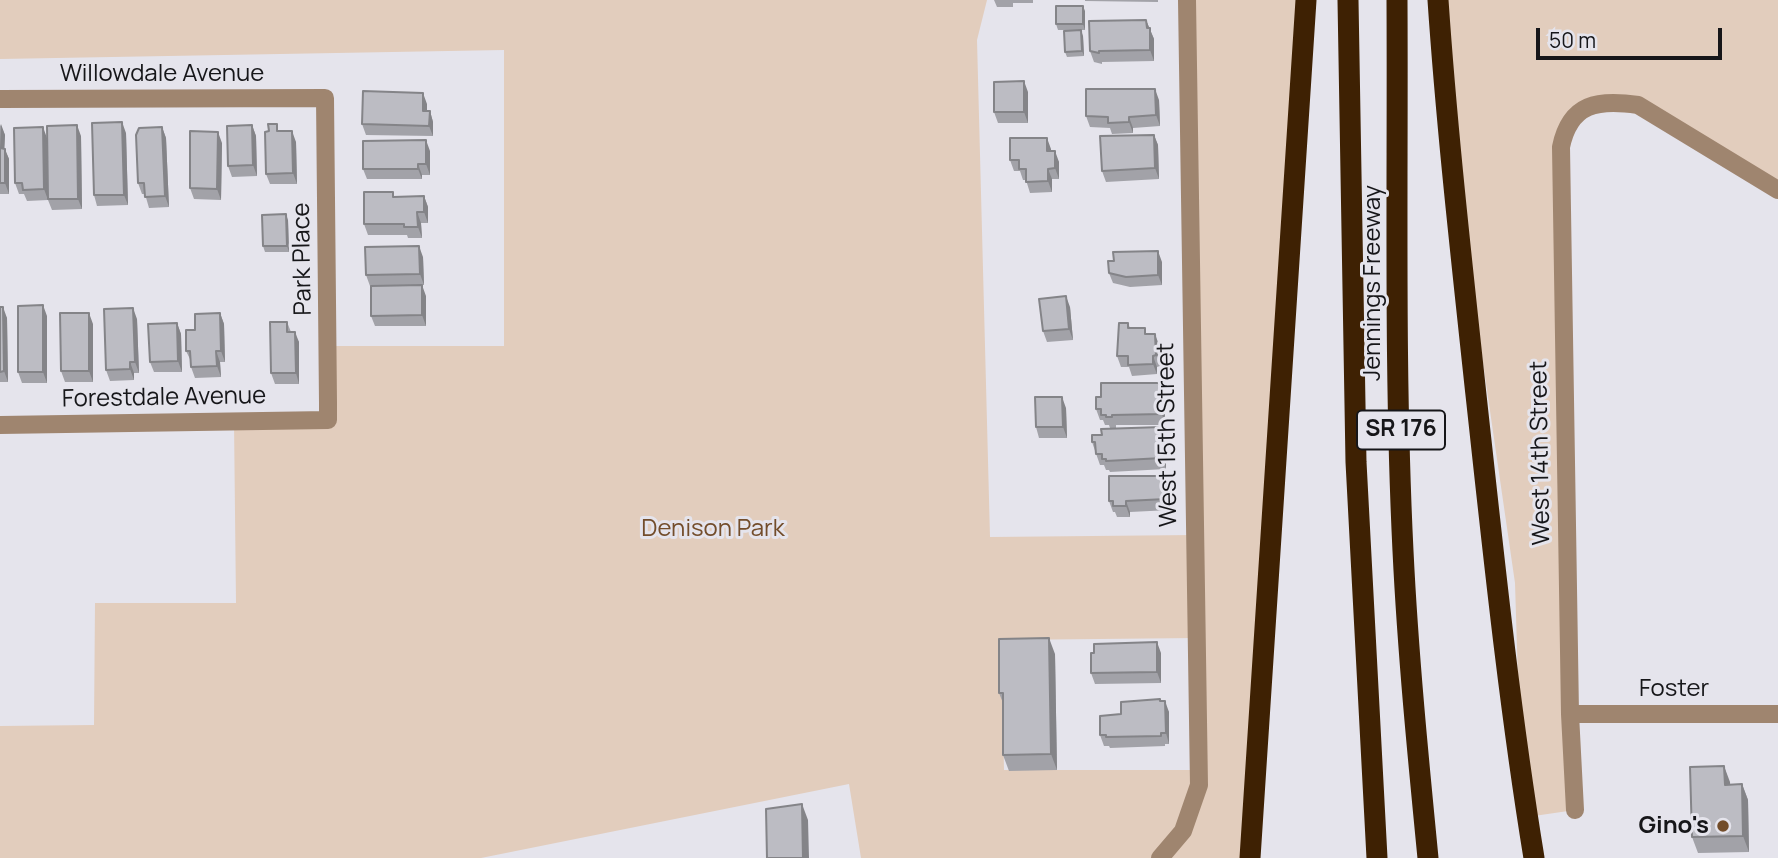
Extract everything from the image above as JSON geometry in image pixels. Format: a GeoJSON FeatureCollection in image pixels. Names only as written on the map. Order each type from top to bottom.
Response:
{"type":"FeatureCollection","features":[{"type":"Feature","properties":{"kind":"highway"},"geometry":{"type":"LineString","coordinates":[[1250,858],[1306,0]]}},
{"type":"Feature","properties":{"kind":"highway","name":"Jennings Freeway"},"geometry":{"type":"LineString","coordinates":[[1348,0],[1356,461],[1377,858]]}},
{"type":"Feature","properties":{"kind":"highway","name":"Jennings Freeway"},"geometry":{"type":"LineString","coordinates":[[1397,0],[1403,550],[1428,858]]}},
{"type":"Feature","properties":{"kind":"highway"},"geometry":{"type":"LineString","coordinates":[[1438,0],[1444,94],[1496,583],[1534,858]]}},
{"type":"Feature","properties":{"kind":"street","name":"West 15th Street"},"geometry":{"type":"LineString","coordinates":[[1160,858],[1183,831],[1199,785],[1187,0]]}},
{"type":"Feature","properties":{"kind":"street","name":"Willowdale Avenue"},"geometry":{"type":"LineString","coordinates":[[0,99],[325,98]]}},
{"type":"Feature","properties":{"kind":"street","name":"Park Place"},"geometry":{"type":"LineString","coordinates":[[325,98],[328,421]]}},
{"type":"Feature","properties":{"kind":"street","name":"West 14th Street"},"geometry":{"type":"LineString","coordinates":[[1575,810],[1570,714],[1561,148],[1565,129],[1588,105],[1615,102],[1638,105],[1778,190]]}},
{"type":"Feature","properties":{"kind":"street","name":"Forestdale Avenue"},"geometry":{"type":"LineString","coordinates":[[0,425],[328,421]]}},
{"type":"Feature","properties":{"kind":"street","name":"Foster"},"geometry":{"type":"LineString","coordinates":[[1570,714],[1778,714]]}},
{"type":"Feature","properties":{"kind":"green space","name":"Denison Park"},"geometry":{"type":"Polygon","coordinates":[[[0,0],[987,0],[977,40],[990,537],[1194,535],[1187,0],[1306,0],[1250,858],[861,858],[849,784],[481,858],[0,858],[0,726],[94,725],[95,603],[236,603],[234,422],[328,420],[328,346],[504,346],[504,50],[0,59],[0,0]],[[1196,638],[1001,640],[1004,770],[1198,770],[1196,638]]]}},
{"type":"Feature","properties":{"kind":"green space"},"geometry":{"type":"Polygon","coordinates":[[[1438,0],[1778,0],[1778,190],[1615,102],[1565,129],[1575,810],[1527,817],[1521,778],[1515,583],[1444,94],[1438,0]]]}},
{"type":"Feature","properties":{"kind":"building"},"geometry":{"type":"Polygon","coordinates":[[[1056,6],[1083,6],[1083,24],[1056,24],[1056,6]]]}},
{"type":"Feature","properties":{"kind":"building"},"geometry":{"type":"Polygon","coordinates":[[[1146,20],[1147,28],[1150,28],[1150,50],[1099,53],[1090,51],[1089,21],[1146,20]]]}},
{"type":"Feature","properties":{"kind":"building"},"geometry":{"type":"Polygon","coordinates":[[[1081,30],[1082,51],[1065,52],[1064,31],[1081,30]]]}},
{"type":"Feature","properties":{"kind":"building"},"geometry":{"type":"Polygon","coordinates":[[[1024,81],[1024,112],[994,112],[994,82],[1024,81]]]}},
{"type":"Feature","properties":{"kind":"building"},"geometry":{"type":"Polygon","coordinates":[[[1086,89],[1155,89],[1156,115],[1129,117],[1129,122],[1108,123],[1108,117],[1086,116],[1086,89]]]}},
{"type":"Feature","properties":{"kind":"building"},"geometry":{"type":"Polygon","coordinates":[[[363,91],[423,93],[423,111],[430,111],[429,126],[362,124],[363,91]]]}},
{"type":"Feature","properties":{"kind":"building"},"geometry":{"type":"Polygon","coordinates":[[[122,122],[124,195],[94,195],[92,123],[122,122]]]}},
{"type":"Feature","properties":{"kind":"building"},"geometry":{"type":"Polygon","coordinates":[[[268,124],[277,124],[277,131],[292,131],[293,173],[266,174],[265,132],[269,131],[268,124]]]}},
{"type":"Feature","properties":{"kind":"building"},"geometry":{"type":"Polygon","coordinates":[[[77,125],[78,199],[48,199],[47,126],[77,125]]]}},
{"type":"Feature","properties":{"kind":"building"},"geometry":{"type":"Polygon","coordinates":[[[252,125],[253,165],[228,166],[227,126],[252,125]]]}},
{"type":"Feature","properties":{"kind":"building"},"geometry":{"type":"Polygon","coordinates":[[[43,127],[44,189],[23,190],[22,183],[15,183],[14,128],[43,127]]]}},
{"type":"Feature","properties":{"kind":"building"},"geometry":{"type":"Polygon","coordinates":[[[162,127],[165,196],[145,197],[144,183],[138,183],[136,135],[139,128],[162,127]]]}},
{"type":"Feature","properties":{"kind":"building"},"geometry":{"type":"Polygon","coordinates":[[[190,131],[218,132],[217,189],[190,188],[190,131]]]}},
{"type":"Feature","properties":{"kind":"building"},"geometry":{"type":"Polygon","coordinates":[[[1154,135],[1155,168],[1102,171],[1100,136],[1154,135]]]}},
{"type":"Feature","properties":{"kind":"building"},"geometry":{"type":"Polygon","coordinates":[[[1010,138],[1047,138],[1047,151],[1055,151],[1055,168],[1048,169],[1048,181],[1026,182],[1026,169],[1019,169],[1019,160],[1010,160],[1010,138]]]}},
{"type":"Feature","properties":{"kind":"building"},"geometry":{"type":"Polygon","coordinates":[[[426,140],[426,164],[418,164],[418,169],[363,169],[363,141],[426,140]]]}},
{"type":"Feature","properties":{"kind":"building"},"geometry":{"type":"Polygon","coordinates":[[[0,148],[5,149],[5,183],[0,183],[0,148]]]}},
{"type":"Feature","properties":{"kind":"building"},"geometry":{"type":"Polygon","coordinates":[[[364,192],[393,192],[393,197],[424,196],[424,212],[417,212],[418,227],[404,227],[404,224],[364,224],[364,192]]]}},
{"type":"Feature","properties":{"kind":"building"},"geometry":{"type":"Polygon","coordinates":[[[286,214],[287,246],[263,246],[262,215],[286,214]]]}},
{"type":"Feature","properties":{"kind":"building"},"geometry":{"type":"Polygon","coordinates":[[[419,246],[420,274],[366,275],[365,247],[419,246]]]}},
{"type":"Feature","properties":{"kind":"building"},"geometry":{"type":"Polygon","coordinates":[[[1158,251],[1158,275],[1126,277],[1109,273],[1108,261],[1114,261],[1113,252],[1158,251]]]}},
{"type":"Feature","properties":{"kind":"building"},"geometry":{"type":"Polygon","coordinates":[[[422,285],[422,315],[371,316],[371,286],[422,285]]]}},
{"type":"Feature","properties":{"kind":"building"},"geometry":{"type":"Polygon","coordinates":[[[1066,296],[1069,329],[1043,331],[1039,299],[1066,296]]]}},
{"type":"Feature","properties":{"kind":"building"},"geometry":{"type":"Polygon","coordinates":[[[43,305],[43,372],[18,372],[18,306],[43,305]]]}},
{"type":"Feature","properties":{"kind":"building"},"geometry":{"type":"Polygon","coordinates":[[[0,307],[3,307],[4,371],[0,372],[0,307]]]}},
{"type":"Feature","properties":{"kind":"building"},"geometry":{"type":"Polygon","coordinates":[[[133,308],[135,362],[130,362],[130,369],[106,370],[104,309],[133,308]]]}},
{"type":"Feature","properties":{"kind":"building"},"geometry":{"type":"Polygon","coordinates":[[[60,313],[89,313],[89,371],[61,371],[60,313]]]}},
{"type":"Feature","properties":{"kind":"building"},"geometry":{"type":"Polygon","coordinates":[[[220,313],[221,351],[216,351],[217,366],[191,367],[190,351],[186,351],[186,330],[195,330],[195,314],[220,313]]]}},
{"type":"Feature","properties":{"kind":"building"},"geometry":{"type":"Polygon","coordinates":[[[270,322],[287,322],[287,332],[295,332],[296,373],[271,373],[270,322]]]}},
{"type":"Feature","properties":{"kind":"building"},"geometry":{"type":"Polygon","coordinates":[[[177,323],[178,361],[150,362],[148,324],[177,323]]]}},
{"type":"Feature","properties":{"kind":"building"},"geometry":{"type":"Polygon","coordinates":[[[1119,323],[1128,323],[1128,328],[1145,328],[1145,334],[1155,334],[1156,355],[1153,356],[1153,364],[1128,365],[1128,356],[1117,356],[1119,323]]]}},
{"type":"Feature","properties":{"kind":"building"},"geometry":{"type":"Polygon","coordinates":[[[1101,383],[1161,383],[1162,414],[1112,417],[1101,415],[1101,409],[1096,409],[1096,397],[1101,397],[1101,383]]]}},
{"type":"Feature","properties":{"kind":"building"},"geometry":{"type":"Polygon","coordinates":[[[1035,397],[1062,397],[1063,427],[1036,427],[1035,397]]]}},
{"type":"Feature","properties":{"kind":"building"},"geometry":{"type":"Polygon","coordinates":[[[1162,427],[1162,458],[1106,461],[1102,459],[1102,454],[1096,454],[1095,442],[1092,442],[1092,435],[1102,435],[1101,429],[1162,427]]]}},
{"type":"Feature","properties":{"kind":"building"},"geometry":{"type":"Polygon","coordinates":[[[1109,476],[1165,476],[1166,499],[1126,501],[1126,506],[1113,506],[1113,501],[1109,501],[1109,476]]]}},
{"type":"Feature","properties":{"kind":"building"},"geometry":{"type":"Polygon","coordinates":[[[1049,638],[1051,754],[1003,755],[1003,693],[999,693],[999,639],[1049,638]]]}},
{"type":"Feature","properties":{"kind":"building"},"geometry":{"type":"Polygon","coordinates":[[[1157,642],[1157,672],[1091,673],[1094,644],[1157,642]]]}},
{"type":"Feature","properties":{"kind":"building"},"geometry":{"type":"Polygon","coordinates":[[[1160,699],[1165,701],[1166,733],[1161,733],[1161,736],[1100,735],[1100,716],[1121,714],[1121,702],[1160,699]]]}},
{"type":"Feature","properties":{"kind":"building","name":"Gino's"},"geometry":{"type":"Polygon","coordinates":[[[1724,766],[1725,785],[1742,784],[1743,836],[1692,837],[1690,767],[1724,766]]]}},
{"type":"Feature","properties":{"kind":"building"},"geometry":{"type":"Polygon","coordinates":[[[802,804],[803,858],[767,858],[766,809],[802,804]]]}},
{"type":"Feature","properties":{"kind":"place","name":"Gino's"},"geometry":{"type":"Point","coordinates":[1723,826]}}]}
